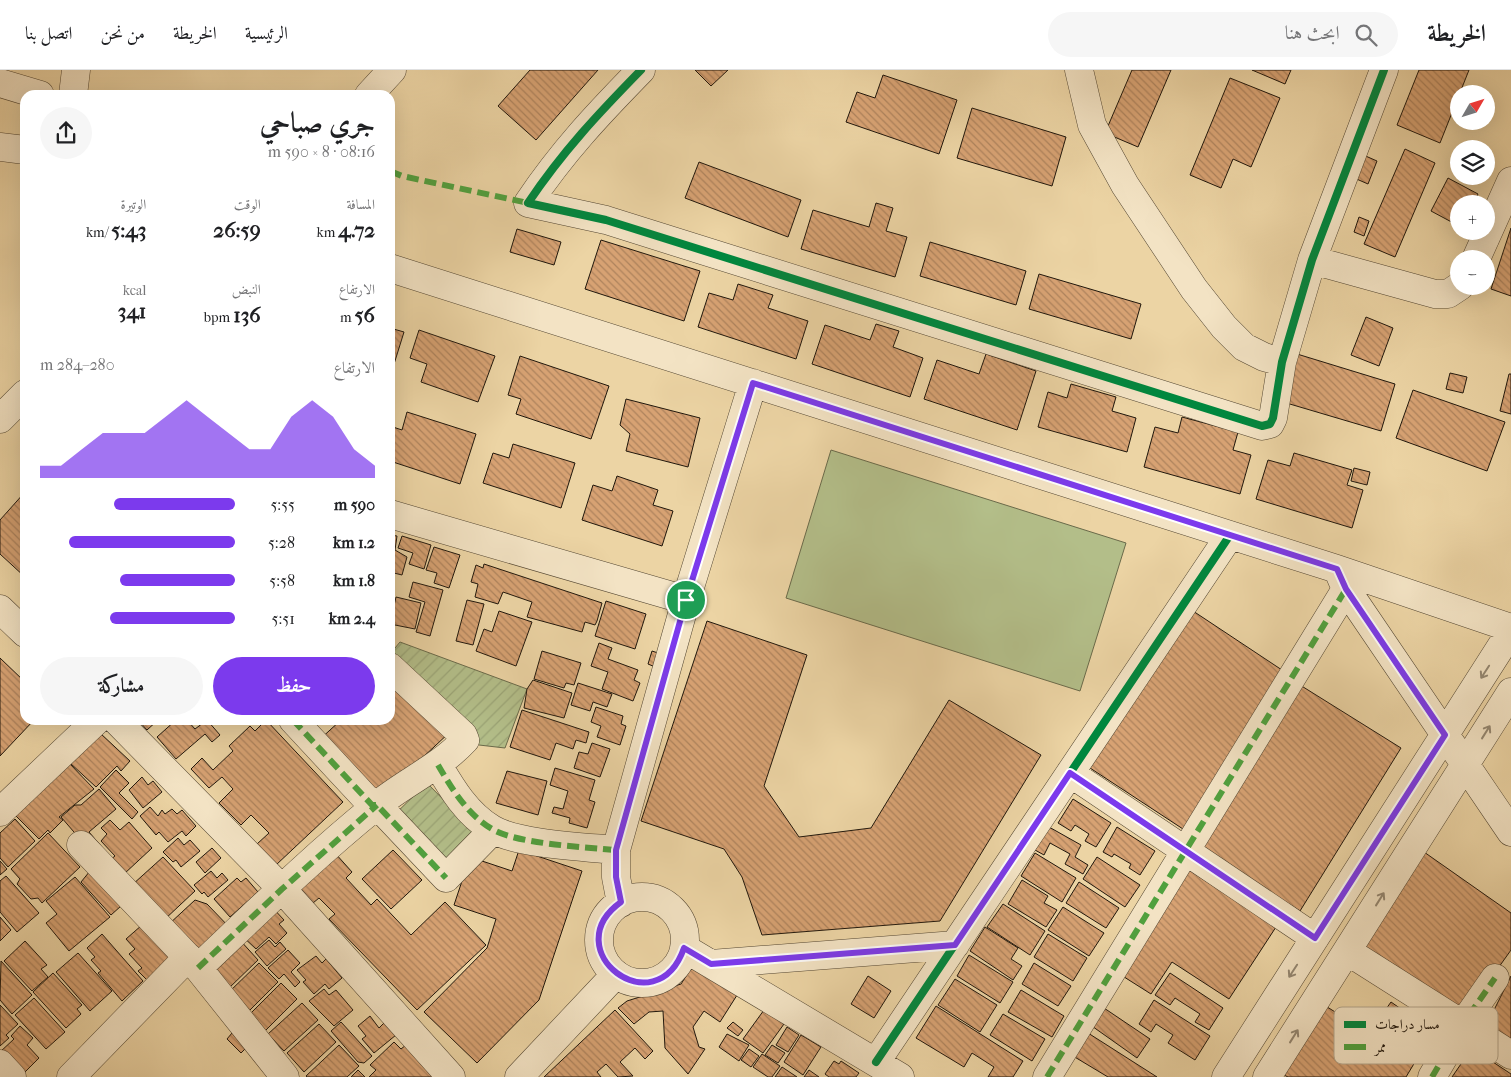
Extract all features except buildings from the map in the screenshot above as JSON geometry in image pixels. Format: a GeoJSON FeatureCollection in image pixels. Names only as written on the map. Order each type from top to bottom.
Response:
{"type":"FeatureCollection","features":[{"type":"Feature","properties":{"kind":"street"},"geometry":{"type":"LineString","coordinates":[[74,90],[76,70]]}},
{"type":"Feature","properties":{"kind":"street"},"geometry":{"type":"LineString","coordinates":[[374,90],[392,70]]}},
{"type":"Feature","properties":{"kind":"street"},"geometry":{"type":"LineString","coordinates":[[642,70],[586,126],[556,161],[528,203],[606,220],[1262,426],[1270,424],[1273,418],[1282,362],[1312,260],[1384,70]]}},
{"type":"Feature","properties":{"kind":"street"},"geometry":{"type":"LineString","coordinates":[[1079,70],[1092,125],[1125,185],[1194,289],[1224,328],[1244,347],[1264,357],[1282,362]]}},
{"type":"Feature","properties":{"kind":"street"},"geometry":{"type":"LineString","coordinates":[[0,83],[23,90]]}},
{"type":"Feature","properties":{"kind":"street"},"geometry":{"type":"LineString","coordinates":[[0,147],[20,149]]}},
{"type":"Feature","properties":{"kind":"street"},"geometry":{"type":"LineString","coordinates":[[1480,250],[1511,181]]}},
{"type":"Feature","properties":{"kind":"street"},"geometry":{"type":"LineString","coordinates":[[1312,260],[1435,294],[1450,293]]}},
{"type":"Feature","properties":{"kind":"street"},"geometry":{"type":"LineString","coordinates":[[395,270],[1230,536],[1342,579],[1511,630],[1226,1077]]}},
{"type":"Feature","properties":{"kind":"street"},"geometry":{"type":"LineString","coordinates":[[621,902],[616,877],[616,850],[686,600],[753,383]]}},
{"type":"Feature","properties":{"kind":"street"},"geometry":{"type":"LineString","coordinates":[[0,419],[20,399]]}},
{"type":"Feature","properties":{"kind":"street"},"geometry":{"type":"LineString","coordinates":[[395,515],[686,600]]}},
{"type":"Feature","properties":{"kind":"street"},"geometry":{"type":"LineString","coordinates":[[876,1062],[1230,536]]}},
{"type":"Feature","properties":{"kind":"street"},"geometry":{"type":"LineString","coordinates":[[1342,579],[1511,832]]}},
{"type":"Feature","properties":{"kind":"street"},"geometry":{"type":"LineString","coordinates":[[1048,1077],[1186,851],[1342,579]]}},
{"type":"Feature","properties":{"kind":"street"},"geometry":{"type":"LineString","coordinates":[[0,609],[20,628]]}},
{"type":"Feature","properties":{"kind":"street"},"geometry":{"type":"LineString","coordinates":[[71,1077],[193,962],[282,889],[377,805],[438,765],[464,738],[395,672]]}},
{"type":"Feature","properties":{"kind":"street"},"geometry":{"type":"LineString","coordinates":[[1267,1077],[1511,692]]}},
{"type":"Feature","properties":{"kind":"street"},"geometry":{"type":"LineString","coordinates":[[0,812],[92,725]]}},
{"type":"Feature","properties":{"kind":"street"},"geometry":{"type":"LineString","coordinates":[[121,725],[282,889],[451,1077]]}},
{"type":"Feature","properties":{"kind":"street"},"geometry":{"type":"LineString","coordinates":[[298,725],[372,805],[377,805],[446,878],[493,830]]}},
{"type":"Feature","properties":{"kind":"street"},"geometry":{"type":"LineString","coordinates":[[438,765],[470,811],[493,830],[522,839],[616,850]]}},
{"type":"Feature","properties":{"kind":"street"},"geometry":{"type":"LineString","coordinates":[[1070,773],[1315,938]]}},
{"type":"Feature","properties":{"kind":"street"},"geometry":{"type":"LineString","coordinates":[[81,845],[193,962],[285,1077]]}},
{"type":"Feature","properties":{"kind":"street"},"geometry":{"type":"LineString","coordinates":[[641,897],[655,899],[667,906],[680,922],[684,935],[684,948],[674,968],[656,980],[636,982],[616,974],[603,958],[599,937],[605,917],[621,902],[641,897]]}},
{"type":"Feature","properties":{"kind":"street"},"geometry":{"type":"LineString","coordinates":[[711,964],[955,945]]}},
{"type":"Feature","properties":{"kind":"street"},"geometry":{"type":"LineString","coordinates":[[684,948],[900,1077]]}},
{"type":"Feature","properties":{"kind":"street"},"geometry":{"type":"LineString","coordinates":[[1348,951],[1436,1007]]}},
{"type":"Feature","properties":{"kind":"street"},"geometry":{"type":"LineString","coordinates":[[519,1077],[616,974]]}},
{"type":"Feature","properties":{"kind":"street"},"geometry":{"type":"LineString","coordinates":[[1475,1007],[1495,978]]}},
{"type":"Feature","properties":{"kind":"street"},"geometry":{"type":"LineString","coordinates":[[1498,1047],[1511,1055]]}},
{"type":"Feature","properties":{"kind":"street"},"geometry":{"type":"LineString","coordinates":[[0,1064],[12,1077]]}},
{"type":"Feature","properties":{"kind":"street"},"geometry":{"type":"LineString","coordinates":[[1432,1077],[1440,1064]]}},
{"type":"Feature","properties":{"kind":"green space"},"geometry":{"type":"Polygon","coordinates":[[[831,450],[1126,543],[1080,691],[786,598],[831,450]]]}},
{"type":"Feature","properties":{"kind":"green space"},"geometry":{"type":"Polygon","coordinates":[[[400,642],[527,689],[505,748],[479,745],[395,670],[395,648],[400,642]]]}},
{"type":"Feature","properties":{"kind":"green space"},"geometry":{"type":"Polygon","coordinates":[[[427,783],[480,837],[443,873],[390,819],[427,783]]]}},
{"type":"Feature","properties":{"kind":"marked path"},"geometry":{"type":"LineString","coordinates":[[395,173],[528,203]]}},
{"type":"Feature","properties":{"kind":"marked path"},"geometry":{"type":"LineString","coordinates":[[1047,1077],[1346,589]]}},
{"type":"Feature","properties":{"kind":"marked path"},"geometry":{"type":"LineString","coordinates":[[298,725],[372,805],[377,805],[446,878]]}},
{"type":"Feature","properties":{"kind":"marked path"},"geometry":{"type":"LineString","coordinates":[[438,765],[455,792],[468,808],[492,829],[503,834],[534,841],[616,850]]}},
{"type":"Feature","properties":{"kind":"marked path"},"geometry":{"type":"LineString","coordinates":[[198,968],[282,889],[377,805]]}},
{"type":"Feature","properties":{"kind":"marked path"},"geometry":{"type":"LineString","coordinates":[[1475,1007],[1495,978]]}},
{"type":"Feature","properties":{"kind":"marked path"},"geometry":{"type":"LineString","coordinates":[[1432,1077],[1440,1064]]}},
{"type":"Feature","properties":{"kind":"cycle path"},"geometry":{"type":"LineString","coordinates":[[641,70],[554,166],[528,203],[606,220],[1262,426],[1270,424],[1273,418],[1282,362],[1312,260],[1384,70]]}},
{"type":"Feature","properties":{"kind":"cycle path"},"geometry":{"type":"LineString","coordinates":[[876,1062],[1230,535]]}},
{"type":"Feature","properties":{"kind":"route"},"geometry":{"type":"LineString","coordinates":[[753,383],[1337,569],[1346,589],[1445,735],[1315,938],[1070,773],[955,945],[711,964],[684,948],[678,962],[669,973],[650,982],[636,982],[622,978],[606,964],[600,951],[599,937],[605,917],[621,902],[616,877],[616,850],[686,600],[753,383]]}}]}
